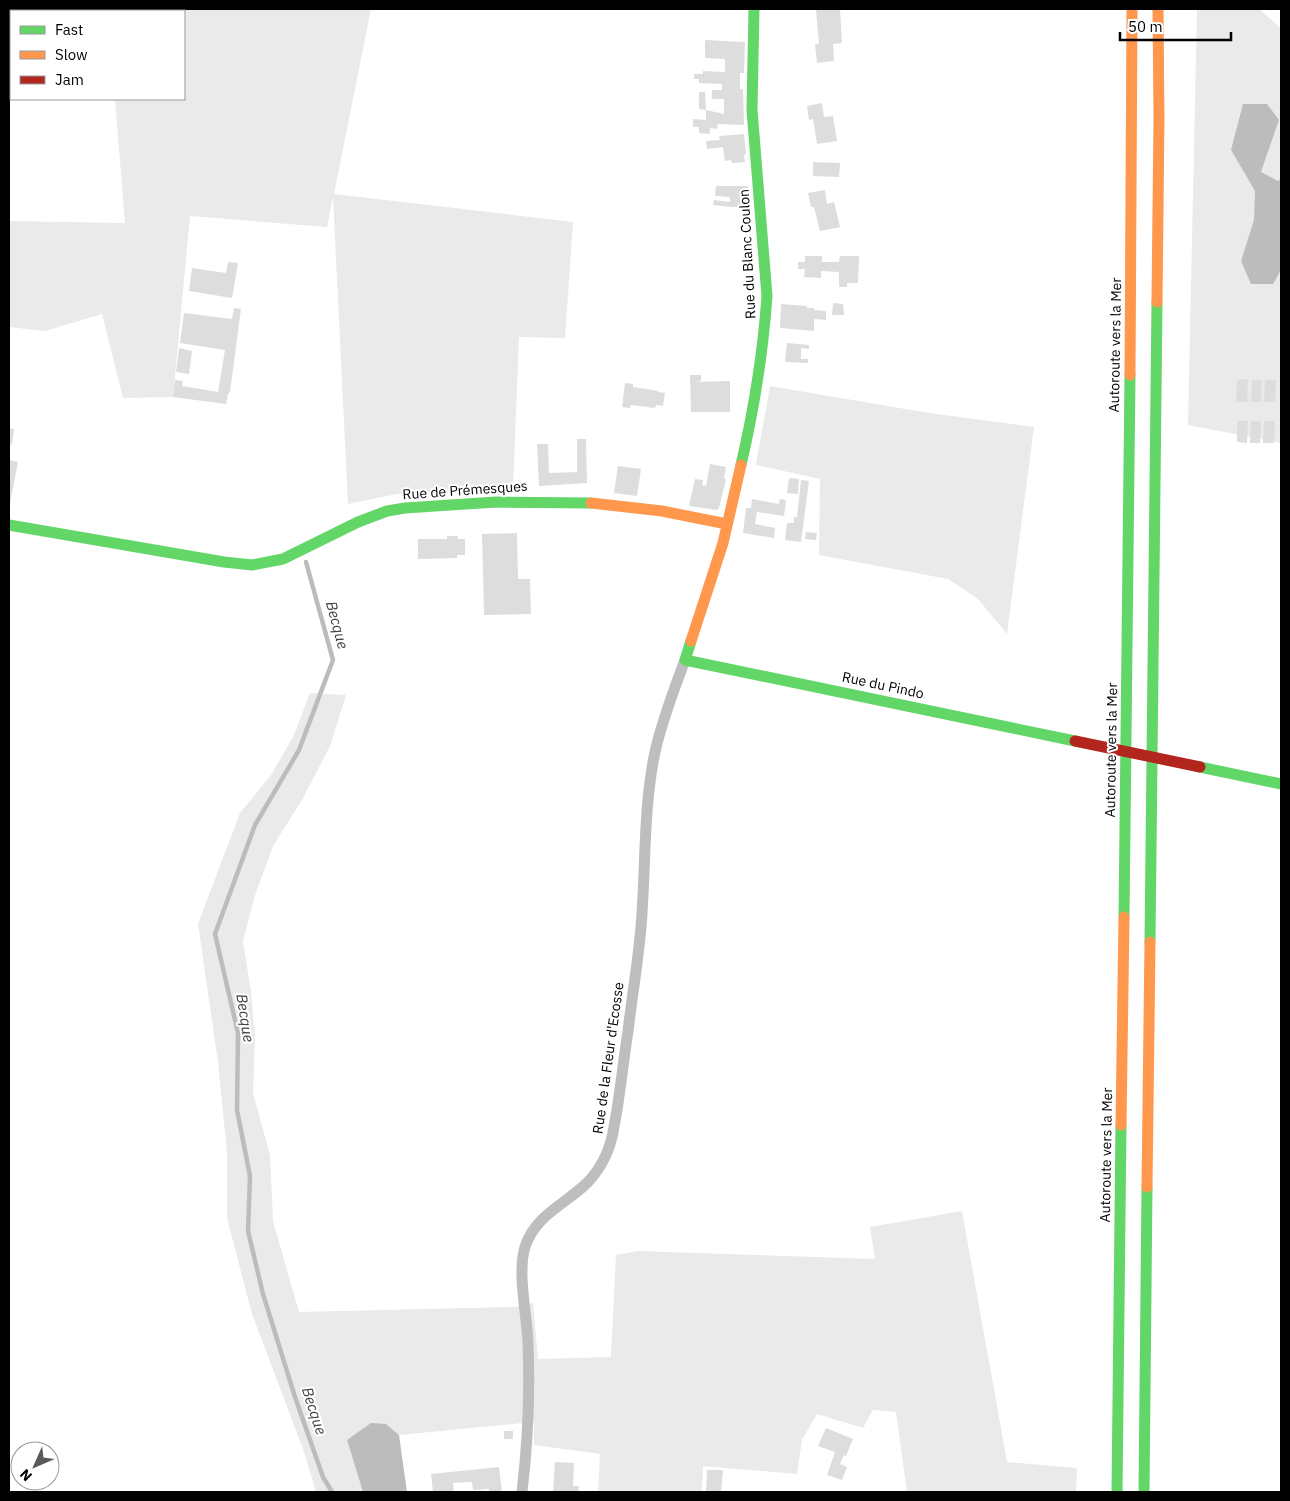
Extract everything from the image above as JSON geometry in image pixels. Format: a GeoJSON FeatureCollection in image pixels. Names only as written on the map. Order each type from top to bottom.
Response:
{"type":"FeatureCollection","features":[{"type":"Feature","properties":{"kind":"main road","name":"Rue du Blanc Coulon"},"geometry":{"type":"LineString","coordinates":[[685,660],[723,543],[754,408],[766,328],[765,259],[752,117],[754,9]]}},
{"type":"Feature","properties":{"kind":"main road","name":"Autoroute vers la Mer"},"geometry":{"type":"LineString","coordinates":[[1117,1492],[1132,226],[1132,9]]}},
{"type":"Feature","properties":{"kind":"main road"},"geometry":{"type":"LineString","coordinates":[[1144,1492],[1159,118],[1158,9]]}},
{"type":"Feature","properties":{"kind":"main road","name":"Rue de Prémesques"},"geometry":{"type":"LineString","coordinates":[[9,525],[224,562],[254,565],[288,557],[340,529],[364,519],[389,511],[415,507],[507,501],[575,502],[694,516],[727,524]]}},
{"type":"Feature","properties":{"kind":"main road","name":"Rue du Pindo"},"geometry":{"type":"LineString","coordinates":[[685,660],[1281,784]]}},
{"type":"Feature","properties":{"kind":"street","name":"Rue de la Fleur d'Ecosse"},"geometry":{"type":"LineString","coordinates":[[522,1492],[529,1417],[528,1341],[522,1273],[523,1256],[528,1239],[536,1225],[548,1213],[589,1181],[602,1162],[611,1143],[617,1112],[640,940],[648,802],[652,769],[659,736],[685,660]]}},
{"type":"Feature","properties":{"kind":"shaded area"},"geometry":{"type":"Polygon","coordinates":[[[371,9],[334,194],[573,222],[565,338],[519,337],[513,487],[397,494],[348,504],[333,197],[327,227],[190,216],[173,397],[123,398],[102,314],[45,331],[9,327],[9,221],[125,223],[115,100],[185,100],[185,10],[108,10],[371,9]]]}},
{"type":"Feature","properties":{"kind":"shaded area"},"geometry":{"type":"Polygon","coordinates":[[[1197,9],[1259,9],[1281,28],[1281,179],[1278,182],[1261,172],[1279,120],[1231,150],[1255,191],[1255,220],[1241,261],[1251,283],[1272,284],[1281,270],[1281,443],[1188,425],[1197,9]]]}},
{"type":"Feature","properties":{"kind":"shaded area"},"geometry":{"type":"Polygon","coordinates":[[[1243,104],[1267,104],[1279,120],[1261,172],[1278,181],[1281,179],[1281,270],[1273,284],[1251,284],[1241,261],[1254,220],[1255,191],[1231,150],[1243,104]]]}},
{"type":"Feature","properties":{"kind":"shaded area"},"geometry":{"type":"Polygon","coordinates":[[[770,386],[929,413],[1034,427],[1007,634],[978,599],[948,579],[819,555],[820,479],[756,465],[770,386]]]}},
{"type":"Feature","properties":{"kind":"shaded area"},"geometry":{"type":"Polygon","coordinates":[[[310,693],[346,695],[330,746],[302,800],[273,846],[255,895],[243,941],[251,992],[255,1038],[253,1093],[270,1155],[273,1221],[299,1312],[514,1307],[533,1303],[538,1359],[611,1357],[616,1255],[638,1251],[875,1259],[870,1227],[962,1211],[1007,1462],[1077,1468],[1076,1492],[907,1492],[896,1412],[873,1410],[863,1428],[817,1414],[802,1440],[797,1474],[703,1466],[702,1492],[598,1492],[600,1454],[534,1445],[534,1422],[399,1435],[386,1424],[347,1440],[363,1492],[316,1492],[303,1449],[252,1314],[227,1218],[227,1153],[218,1062],[198,924],[240,813],[271,775],[294,735],[310,693]]]}},
{"type":"Feature","properties":{"kind":"shaded area"},"geometry":{"type":"Polygon","coordinates":[[[371,1423],[386,1424],[399,1435],[407,1492],[363,1492],[347,1440],[371,1423]]]}},
{"type":"Feature","properties":{"kind":"building"},"geometry":{"type":"Polygon","coordinates":[[[816,9],[840,9],[842,43],[833,44],[834,61],[817,63],[815,44],[819,44],[816,9]]]}},
{"type":"Feature","properties":{"kind":"building"},"geometry":{"type":"Polygon","coordinates":[[[705,40],[745,42],[744,73],[740,73],[740,89],[743,89],[744,125],[718,124],[717,129],[710,128],[710,134],[699,133],[699,127],[693,127],[693,119],[706,120],[706,110],[724,114],[724,99],[712,99],[712,90],[722,90],[722,84],[699,83],[699,79],[694,79],[694,74],[703,74],[703,71],[725,72],[725,59],[705,58],[705,40]]]}},
{"type":"Feature","properties":{"kind":"building"},"geometry":{"type":"Polygon","coordinates":[[[699,92],[705,92],[706,110],[699,109],[699,92]]]}},
{"type":"Feature","properties":{"kind":"building"},"geometry":{"type":"Polygon","coordinates":[[[822,103],[824,117],[833,116],[837,141],[817,144],[813,119],[809,120],[807,106],[822,103]]]}},
{"type":"Feature","properties":{"kind":"building"},"geometry":{"type":"Polygon","coordinates":[[[744,134],[745,162],[732,163],[731,160],[725,161],[723,147],[707,149],[706,141],[720,140],[719,136],[744,134]]]}},
{"type":"Feature","properties":{"kind":"building"},"geometry":{"type":"Polygon","coordinates":[[[813,162],[840,163],[839,177],[813,176],[813,162]]]}},
{"type":"Feature","properties":{"kind":"building"},"geometry":{"type":"Polygon","coordinates":[[[716,186],[748,186],[749,206],[713,205],[714,200],[730,202],[730,197],[715,196],[716,186]]]}},
{"type":"Feature","properties":{"kind":"building"},"geometry":{"type":"Polygon","coordinates":[[[825,190],[827,204],[834,202],[840,227],[820,231],[814,207],[811,207],[808,193],[825,190]]]}},
{"type":"Feature","properties":{"kind":"building"},"geometry":{"type":"Polygon","coordinates":[[[805,256],[822,256],[822,262],[839,262],[840,256],[859,256],[858,283],[847,283],[847,287],[839,287],[839,272],[821,271],[821,278],[804,277],[805,269],[798,269],[798,262],[805,262],[805,256]]]}},
{"type":"Feature","properties":{"kind":"building"},"geometry":{"type":"Polygon","coordinates":[[[228,262],[238,263],[232,298],[189,291],[192,268],[226,273],[228,262]]]}},
{"type":"Feature","properties":{"kind":"building"},"geometry":{"type":"Polygon","coordinates":[[[833,303],[843,304],[844,315],[832,315],[833,303]]]}},
{"type":"Feature","properties":{"kind":"building"},"geometry":{"type":"Polygon","coordinates":[[[781,304],[807,306],[807,308],[814,308],[814,310],[826,311],[826,320],[814,319],[814,331],[780,328],[781,304]]]}},
{"type":"Feature","properties":{"kind":"building"},"geometry":{"type":"Polygon","coordinates":[[[234,308],[241,309],[230,392],[226,404],[173,397],[175,380],[183,381],[182,386],[218,392],[225,350],[180,343],[184,313],[232,319],[234,308]]]}},
{"type":"Feature","properties":{"kind":"building"},"geometry":{"type":"Polygon","coordinates":[[[787,343],[809,345],[809,349],[801,348],[801,359],[808,359],[808,363],[785,362],[787,343]]]}},
{"type":"Feature","properties":{"kind":"building"},"geometry":{"type":"Polygon","coordinates":[[[179,348],[192,351],[189,374],[176,372],[179,348]]]}},
{"type":"Feature","properties":{"kind":"building"},"geometry":{"type":"Polygon","coordinates":[[[690,375],[701,375],[701,381],[696,382],[730,381],[730,412],[691,412],[690,375]]]}},
{"type":"Feature","properties":{"kind":"building"},"geometry":{"type":"Polygon","coordinates":[[[1248,379],[1247,402],[1236,402],[1237,380],[1248,379]]]}},
{"type":"Feature","properties":{"kind":"building"},"geometry":{"type":"Polygon","coordinates":[[[1252,380],[1262,380],[1261,402],[1251,402],[1252,380]]]}},
{"type":"Feature","properties":{"kind":"building"},"geometry":{"type":"Polygon","coordinates":[[[1265,380],[1276,380],[1275,402],[1264,402],[1265,380]]]}},
{"type":"Feature","properties":{"kind":"building"},"geometry":{"type":"Polygon","coordinates":[[[625,383],[633,384],[633,387],[665,393],[663,406],[656,405],[655,408],[631,405],[630,408],[622,407],[625,383]]]}},
{"type":"Feature","properties":{"kind":"building"},"geometry":{"type":"Polygon","coordinates":[[[1237,421],[1248,421],[1247,443],[1237,442],[1237,421]]]}},
{"type":"Feature","properties":{"kind":"building"},"geometry":{"type":"Polygon","coordinates":[[[1251,421],[1261,421],[1260,443],[1250,443],[1251,421]]]}},
{"type":"Feature","properties":{"kind":"building"},"geometry":{"type":"Polygon","coordinates":[[[1264,421],[1275,421],[1274,443],[1263,443],[1264,421]]]}},
{"type":"Feature","properties":{"kind":"building"},"geometry":{"type":"Polygon","coordinates":[[[9,428],[14,429],[12,445],[9,444],[9,428]]]}},
{"type":"Feature","properties":{"kind":"building"},"geometry":{"type":"Polygon","coordinates":[[[577,439],[586,439],[587,483],[539,486],[537,444],[548,444],[549,473],[577,472],[577,439]]]}},
{"type":"Feature","properties":{"kind":"building"},"geometry":{"type":"Polygon","coordinates":[[[9,460],[18,462],[10,504],[9,503],[9,460]]]}},
{"type":"Feature","properties":{"kind":"building"},"geometry":{"type":"Polygon","coordinates":[[[710,464],[726,467],[724,479],[726,479],[719,508],[717,510],[689,506],[695,479],[703,480],[702,485],[706,486],[710,464]]]}},
{"type":"Feature","properties":{"kind":"building"},"geometry":{"type":"Polygon","coordinates":[[[618,466],[641,469],[637,496],[614,493],[618,466]]]}},
{"type":"Feature","properties":{"kind":"building"},"geometry":{"type":"Polygon","coordinates":[[[789,478],[799,479],[798,494],[787,493],[789,478]]]}},
{"type":"Feature","properties":{"kind":"building"},"geometry":{"type":"Polygon","coordinates":[[[801,480],[809,481],[801,542],[785,540],[787,523],[794,523],[794,517],[797,517],[801,480]]]}},
{"type":"Feature","properties":{"kind":"building"},"geometry":{"type":"Polygon","coordinates":[[[752,499],[779,504],[780,499],[786,500],[784,516],[757,512],[755,524],[775,528],[774,538],[743,533],[746,508],[751,508],[752,499]]]}},
{"type":"Feature","properties":{"kind":"building"},"geometry":{"type":"Polygon","coordinates":[[[806,532],[817,533],[816,540],[805,539],[806,532]]]}},
{"type":"Feature","properties":{"kind":"building"},"geometry":{"type":"Polygon","coordinates":[[[517,533],[518,579],[530,579],[531,614],[484,615],[482,534],[517,533]]]}},
{"type":"Feature","properties":{"kind":"building"},"geometry":{"type":"Polygon","coordinates":[[[447,536],[458,536],[458,539],[465,539],[465,555],[457,555],[457,558],[418,559],[418,539],[447,539],[447,536]]]}},
{"type":"Feature","properties":{"kind":"building"},"geometry":{"type":"Polygon","coordinates":[[[826,1428],[853,1439],[846,1456],[844,1455],[840,1464],[847,1467],[842,1480],[827,1475],[835,1452],[818,1446],[826,1428]]]}},
{"type":"Feature","properties":{"kind":"building"},"geometry":{"type":"Polygon","coordinates":[[[504,1431],[513,1431],[513,1439],[504,1439],[504,1431]]]}},
{"type":"Feature","properties":{"kind":"building"},"geometry":{"type":"Polygon","coordinates":[[[555,1462],[574,1463],[573,1486],[579,1486],[578,1492],[553,1492],[555,1462]]]}},
{"type":"Feature","properties":{"kind":"building"},"geometry":{"type":"Polygon","coordinates":[[[499,1467],[502,1492],[489,1492],[489,1489],[473,1490],[472,1482],[453,1483],[454,1492],[433,1492],[431,1474],[499,1467]]]}},
{"type":"Feature","properties":{"kind":"building"},"geometry":{"type":"Polygon","coordinates":[[[707,1470],[723,1470],[721,1492],[706,1492],[707,1470]]]}},
{"type":"Feature","properties":{"kind":"waterway","name":"Becque"},"geometry":{"type":"LineString","coordinates":[[306,562],[333,660],[299,750],[255,825],[215,934],[238,1033],[237,1110],[250,1176],[248,1231],[263,1294],[295,1397],[323,1477],[332,1492]]}},
{"type":"Feature","properties":{"kind":"traffic: fast"},"geometry":{"type":"LineString","coordinates":[[741,465],[757,381],[767,296],[752,110],[754,9]]}},
{"type":"Feature","properties":{"kind":"traffic: fast"},"geometry":{"type":"LineString","coordinates":[[1150,942],[1157,302]]}},
{"type":"Feature","properties":{"kind":"traffic: fast"},"geometry":{"type":"LineString","coordinates":[[1124,917],[1130,375]]}},
{"type":"Feature","properties":{"kind":"traffic: fast"},"geometry":{"type":"LineString","coordinates":[[9,525],[224,562],[252,565],[283,559],[358,522],[387,511],[405,508],[496,502],[591,503]]}},
{"type":"Feature","properties":{"kind":"traffic: fast"},"geometry":{"type":"LineString","coordinates":[[691,641],[685,660],[1075,741]]}},
{"type":"Feature","properties":{"kind":"traffic: fast"},"geometry":{"type":"LineString","coordinates":[[1200,767],[1281,784]]}},
{"type":"Feature","properties":{"kind":"traffic: fast"},"geometry":{"type":"LineString","coordinates":[[1117,1492],[1121,1125]]}},
{"type":"Feature","properties":{"kind":"traffic: fast"},"geometry":{"type":"LineString","coordinates":[[1144,1492],[1147,1187]]}},
{"type":"Feature","properties":{"kind":"traffic: slow"},"geometry":{"type":"LineString","coordinates":[[1130,375],[1132,9]]}},
{"type":"Feature","properties":{"kind":"traffic: slow"},"geometry":{"type":"LineString","coordinates":[[1157,302],[1158,9]]}},
{"type":"Feature","properties":{"kind":"traffic: slow"},"geometry":{"type":"LineString","coordinates":[[691,641],[723,543],[741,465]]}},
{"type":"Feature","properties":{"kind":"traffic: slow"},"geometry":{"type":"LineString","coordinates":[[591,503],[662,511],[727,524]]}},
{"type":"Feature","properties":{"kind":"traffic: slow"},"geometry":{"type":"LineString","coordinates":[[1121,1125],[1124,917]]}},
{"type":"Feature","properties":{"kind":"traffic: slow"},"geometry":{"type":"LineString","coordinates":[[1147,1187],[1150,942]]}},
{"type":"Feature","properties":{"kind":"traffic: jam"},"geometry":{"type":"LineString","coordinates":[[1075,741],[1200,767]]}}]}
